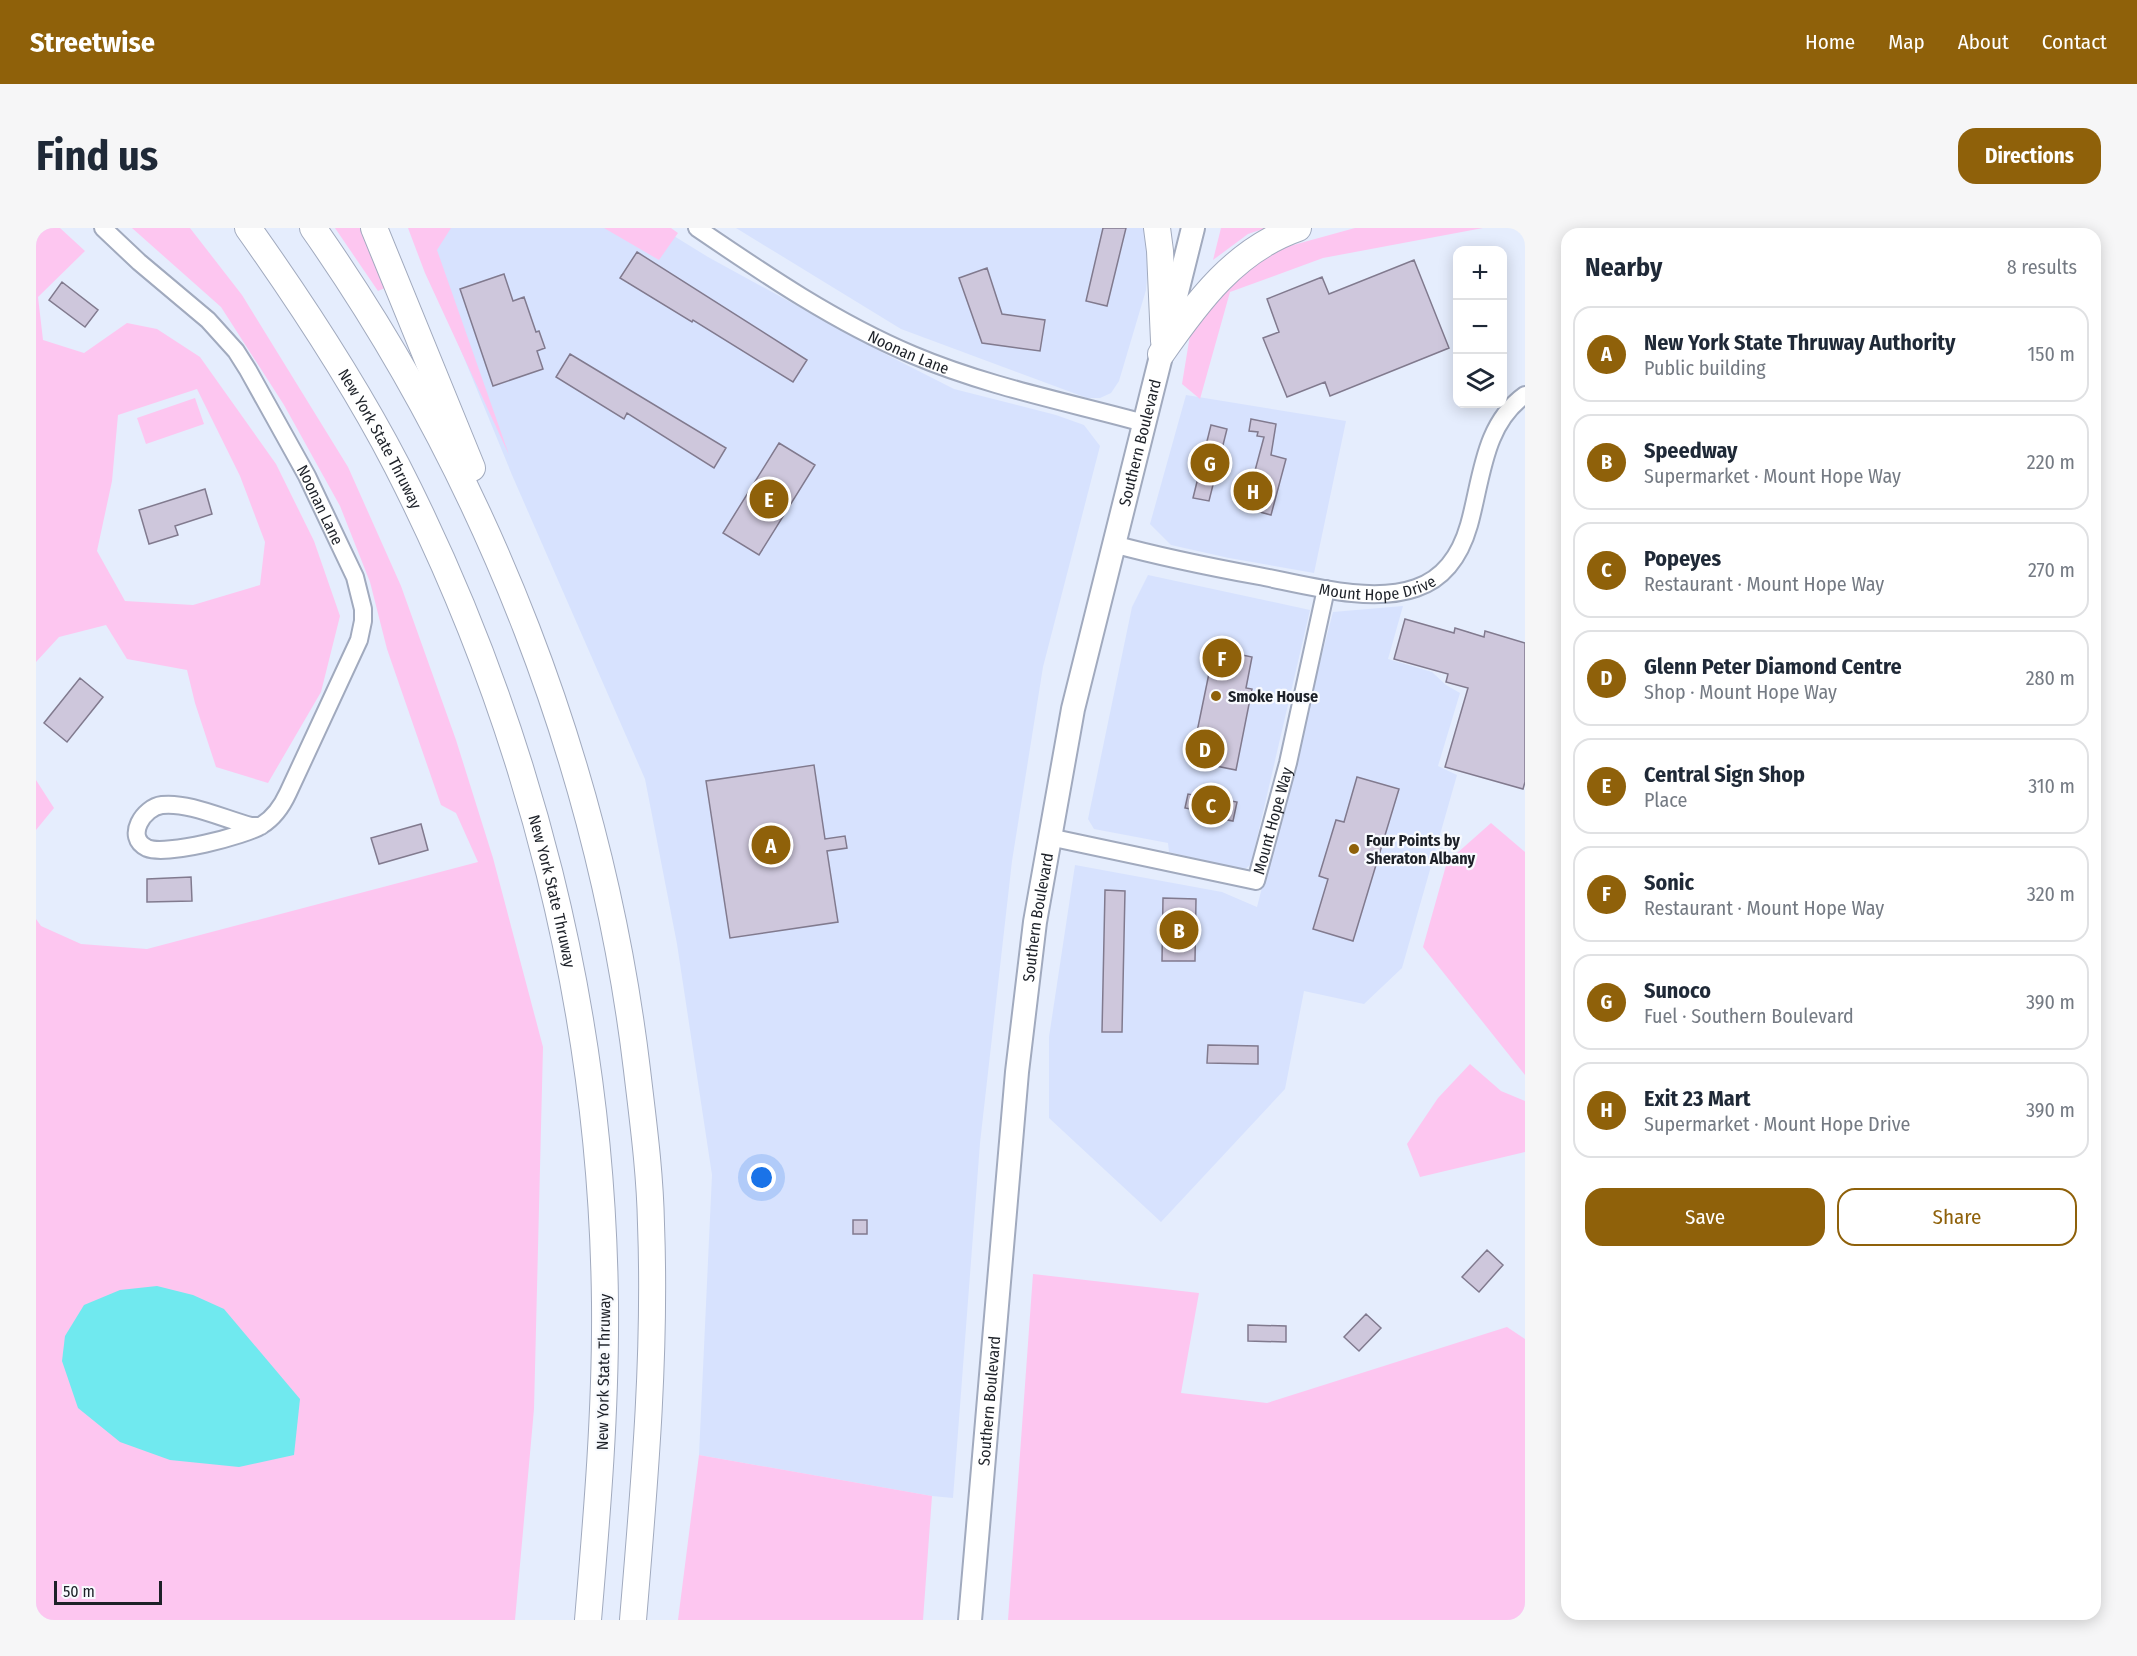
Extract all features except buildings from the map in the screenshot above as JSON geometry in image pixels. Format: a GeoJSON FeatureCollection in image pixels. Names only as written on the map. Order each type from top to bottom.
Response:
{"type":"FeatureCollection","features":[{"type":"Feature","properties":{"kind":"highway","name":"New York State Thruway"},"geometry":{"type":"LineString","coordinates":[[248,228],[297,298],[344,372],[413,498],[446,569],[488,672],[516,756],[545,856],[564,937],[581,1028],[593,1114],[602,1219],[605,1304],[604,1379],[599,1493],[588,1615]]}},
{"type":"Feature","properties":{"kind":"highway"},"geometry":{"type":"LineString","coordinates":[[313,228],[379,330],[423,407],[472,502],[520,613],[573,764],[604,879],[630,1011],[646,1148],[651,1226],[652,1341],[647,1457],[633,1620]]}},
{"type":"Feature","properties":{"kind":"highway"},"geometry":{"type":"LineString","coordinates":[[374,228],[524,594],[520,613]]}},
{"type":"Feature","properties":{"kind":"highway"},"geometry":{"type":"LineString","coordinates":[[1157,228],[1160,251],[1163,348]]}},
{"type":"Feature","properties":{"kind":"highway"},"geometry":{"type":"LineString","coordinates":[[1163,348],[1192,309],[1229,268],[1261,244],[1298,228]]}},
{"type":"Feature","properties":{"kind":"main road","name":"Southern Boulevard"},"geometry":{"type":"LineString","coordinates":[[970,1620],[1024,1001],[1049,837],[1075,700],[1193,228]]}},
{"type":"Feature","properties":{"kind":"street","name":"Noonan Lane"},"geometry":{"type":"LineString","coordinates":[[103,228],[139,262],[193,306],[236,351],[270,407],[307,476],[355,577],[362,598],[362,631],[354,652],[283,803],[270,820],[261,826],[236,836],[167,850],[146,847],[137,835],[141,819],[147,811],[165,804],[184,807],[251,826],[261,826]]}},
{"type":"Feature","properties":{"kind":"street","name":"Noonan Lane"},"geometry":{"type":"LineString","coordinates":[[697,228],[802,298],[904,351],[970,376],[1144,423]]}},
{"type":"Feature","properties":{"kind":"street","name":"Mount Hope Drive"},"geometry":{"type":"LineString","coordinates":[[1113,544],[1181,561],[1326,589],[1371,593],[1416,589],[1446,569],[1454,560],[1465,539],[1494,432],[1507,411],[1525,395]]}},
{"type":"Feature","properties":{"kind":"street","name":"Mount Hope Way"},"geometry":{"type":"LineString","coordinates":[[1049,837],[1256,881],[1288,763],[1326,589]]}},
{"type":"Feature","properties":{"kind":"shaded area"},"geometry":{"type":"Polygon","coordinates":[[[36,228],[60,228],[85,251],[38,297],[43,340],[84,353],[127,323],[157,329],[200,357],[276,464],[314,541],[340,616],[321,692],[268,783],[216,767],[187,670],[127,659],[106,625],[59,637],[36,662],[36,228]],[[197,389],[118,415],[112,481],[97,551],[125,601],[193,605],[260,585],[265,542],[240,476],[197,389]]]}},
{"type":"Feature","properties":{"kind":"shaded area"},"geometry":{"type":"Polygon","coordinates":[[[132,228],[190,228],[242,295],[348,467],[401,586],[456,740],[493,858],[543,1047],[534,1409],[515,1620],[36,1620],[36,919],[41,926],[81,944],[147,949],[478,862],[456,813],[441,805],[387,649],[370,582],[340,506],[284,405],[221,307],[132,228]]]}},
{"type":"Feature","properties":{"kind":"shaded area"},"geometry":{"type":"Polygon","coordinates":[[[335,228],[363,228],[387,287],[378,291],[335,228]]]}},
{"type":"Feature","properties":{"kind":"shaded area"},"geometry":{"type":"Polygon","coordinates":[[[408,228],[451,228],[437,250],[509,455],[425,273],[408,228]]]}},
{"type":"Feature","properties":{"kind":"shaded area"},"geometry":{"type":"Polygon","coordinates":[[[419,228],[661,228],[708,257],[954,389],[1056,415],[1084,425],[1100,446],[1043,667],[1012,861],[980,1143],[953,1498],[699,1455],[712,1175],[677,944],[645,779],[512,475],[437,292],[419,228]]]}},
{"type":"Feature","properties":{"kind":"shaded area"},"geometry":{"type":"Polygon","coordinates":[[[604,228],[671,228],[678,233],[659,260],[604,228]]]}},
{"type":"Feature","properties":{"kind":"shaded area"},"geometry":{"type":"Polygon","coordinates":[[[736,228],[1147,228],[1149,254],[1146,290],[1119,381],[1111,393],[1100,398],[1087,398],[901,329],[736,228]]]}},
{"type":"Feature","properties":{"kind":"shaded area"},"geometry":{"type":"Polygon","coordinates":[[[1221,228],[1266,228],[1248,234],[1213,260],[1221,228]]]}},
{"type":"Feature","properties":{"kind":"shaded area"},"geometry":{"type":"Polygon","coordinates":[[[1355,228],[1483,228],[1323,258],[1230,292],[1200,399],[1182,384],[1190,335],[1212,301],[1240,273],[1275,250],[1355,228]]]}},
{"type":"Feature","properties":{"kind":"shaded area"},"geometry":{"type":"Polygon","coordinates":[[[1186,395],[1346,421],[1314,573],[1171,545],[1150,524],[1186,395]]]}},
{"type":"Feature","properties":{"kind":"shaded area"},"geometry":{"type":"Polygon","coordinates":[[[195,398],[204,424],[146,444],[137,418],[195,398]]]}},
{"type":"Feature","properties":{"kind":"shaded area"},"geometry":{"type":"Polygon","coordinates":[[[1148,575],[1310,610],[1251,864],[1244,870],[1169,852],[1168,843],[1094,829],[1088,819],[1132,607],[1148,575]]]}},
{"type":"Feature","properties":{"kind":"shaded area"},"geometry":{"type":"Polygon","coordinates":[[[1403,606],[1388,659],[1432,672],[1446,685],[1460,693],[1438,766],[1457,775],[1402,968],[1364,1004],[1304,991],[1285,1089],[1161,1222],[1049,1118],[1049,1037],[1075,865],[1222,892],[1257,907],[1333,612],[1403,606]]]}},
{"type":"Feature","properties":{"kind":"shaded area"},"geometry":{"type":"Polygon","coordinates":[[[36,780],[54,808],[36,830],[36,780]]]}},
{"type":"Feature","properties":{"kind":"shaded area"},"geometry":{"type":"Polygon","coordinates":[[[1491,823],[1525,852],[1525,1075],[1423,947],[1447,862],[1491,823]]]}},
{"type":"Feature","properties":{"kind":"shaded area"},"geometry":{"type":"Polygon","coordinates":[[[1470,1064],[1501,1091],[1525,1101],[1525,1152],[1420,1177],[1407,1144],[1438,1098],[1470,1064]]]}},
{"type":"Feature","properties":{"kind":"shaded area"},"geometry":{"type":"Polygon","coordinates":[[[1033,1274],[1199,1293],[1181,1393],[1267,1403],[1507,1327],[1525,1339],[1525,1620],[1008,1620],[1033,1274]]]}},
{"type":"Feature","properties":{"kind":"shaded area"},"geometry":{"type":"Polygon","coordinates":[[[699,1455],[932,1496],[923,1620],[678,1620],[699,1455]]]}},
{"type":"Feature","properties":{"kind":"water"},"geometry":{"type":"Polygon","coordinates":[[[157,1286],[193,1295],[224,1309],[300,1399],[294,1455],[239,1467],[170,1460],[120,1442],[78,1408],[62,1361],[65,1336],[84,1305],[120,1290],[157,1286]]]}},
{"type":"Feature","properties":{"kind":"place","name":"Sunoco"},"geometry":{"type":"Point","coordinates":[1210,463]}},
{"type":"Feature","properties":{"kind":"place","name":"Exit 23 Mart"},"geometry":{"type":"Point","coordinates":[1253,491]}},
{"type":"Feature","properties":{"kind":"place","name":"Central Sign Shop"},"geometry":{"type":"Point","coordinates":[769,499]}},
{"type":"Feature","properties":{"kind":"place","name":"Sonic"},"geometry":{"type":"Point","coordinates":[1222,658]}},
{"type":"Feature","properties":{"kind":"place","name":"Smoke House"},"geometry":{"type":"Point","coordinates":[1216,696]}},
{"type":"Feature","properties":{"kind":"place","name":"Glenn Peter Diamond Centre"},"geometry":{"type":"Point","coordinates":[1205,749]}},
{"type":"Feature","properties":{"kind":"place","name":"Popeyes"},"geometry":{"type":"Point","coordinates":[1211,805]}},
{"type":"Feature","properties":{"kind":"place","name":"New York State Thruway Authority"},"geometry":{"type":"Point","coordinates":[771,845]}},
{"type":"Feature","properties":{"kind":"place","name":"Four Points by Sheraton Albany"},"geometry":{"type":"Point","coordinates":[1354,849]}},
{"type":"Feature","properties":{"kind":"place","name":"Speedway"},"geometry":{"type":"Point","coordinates":[1179,930]}}]}
